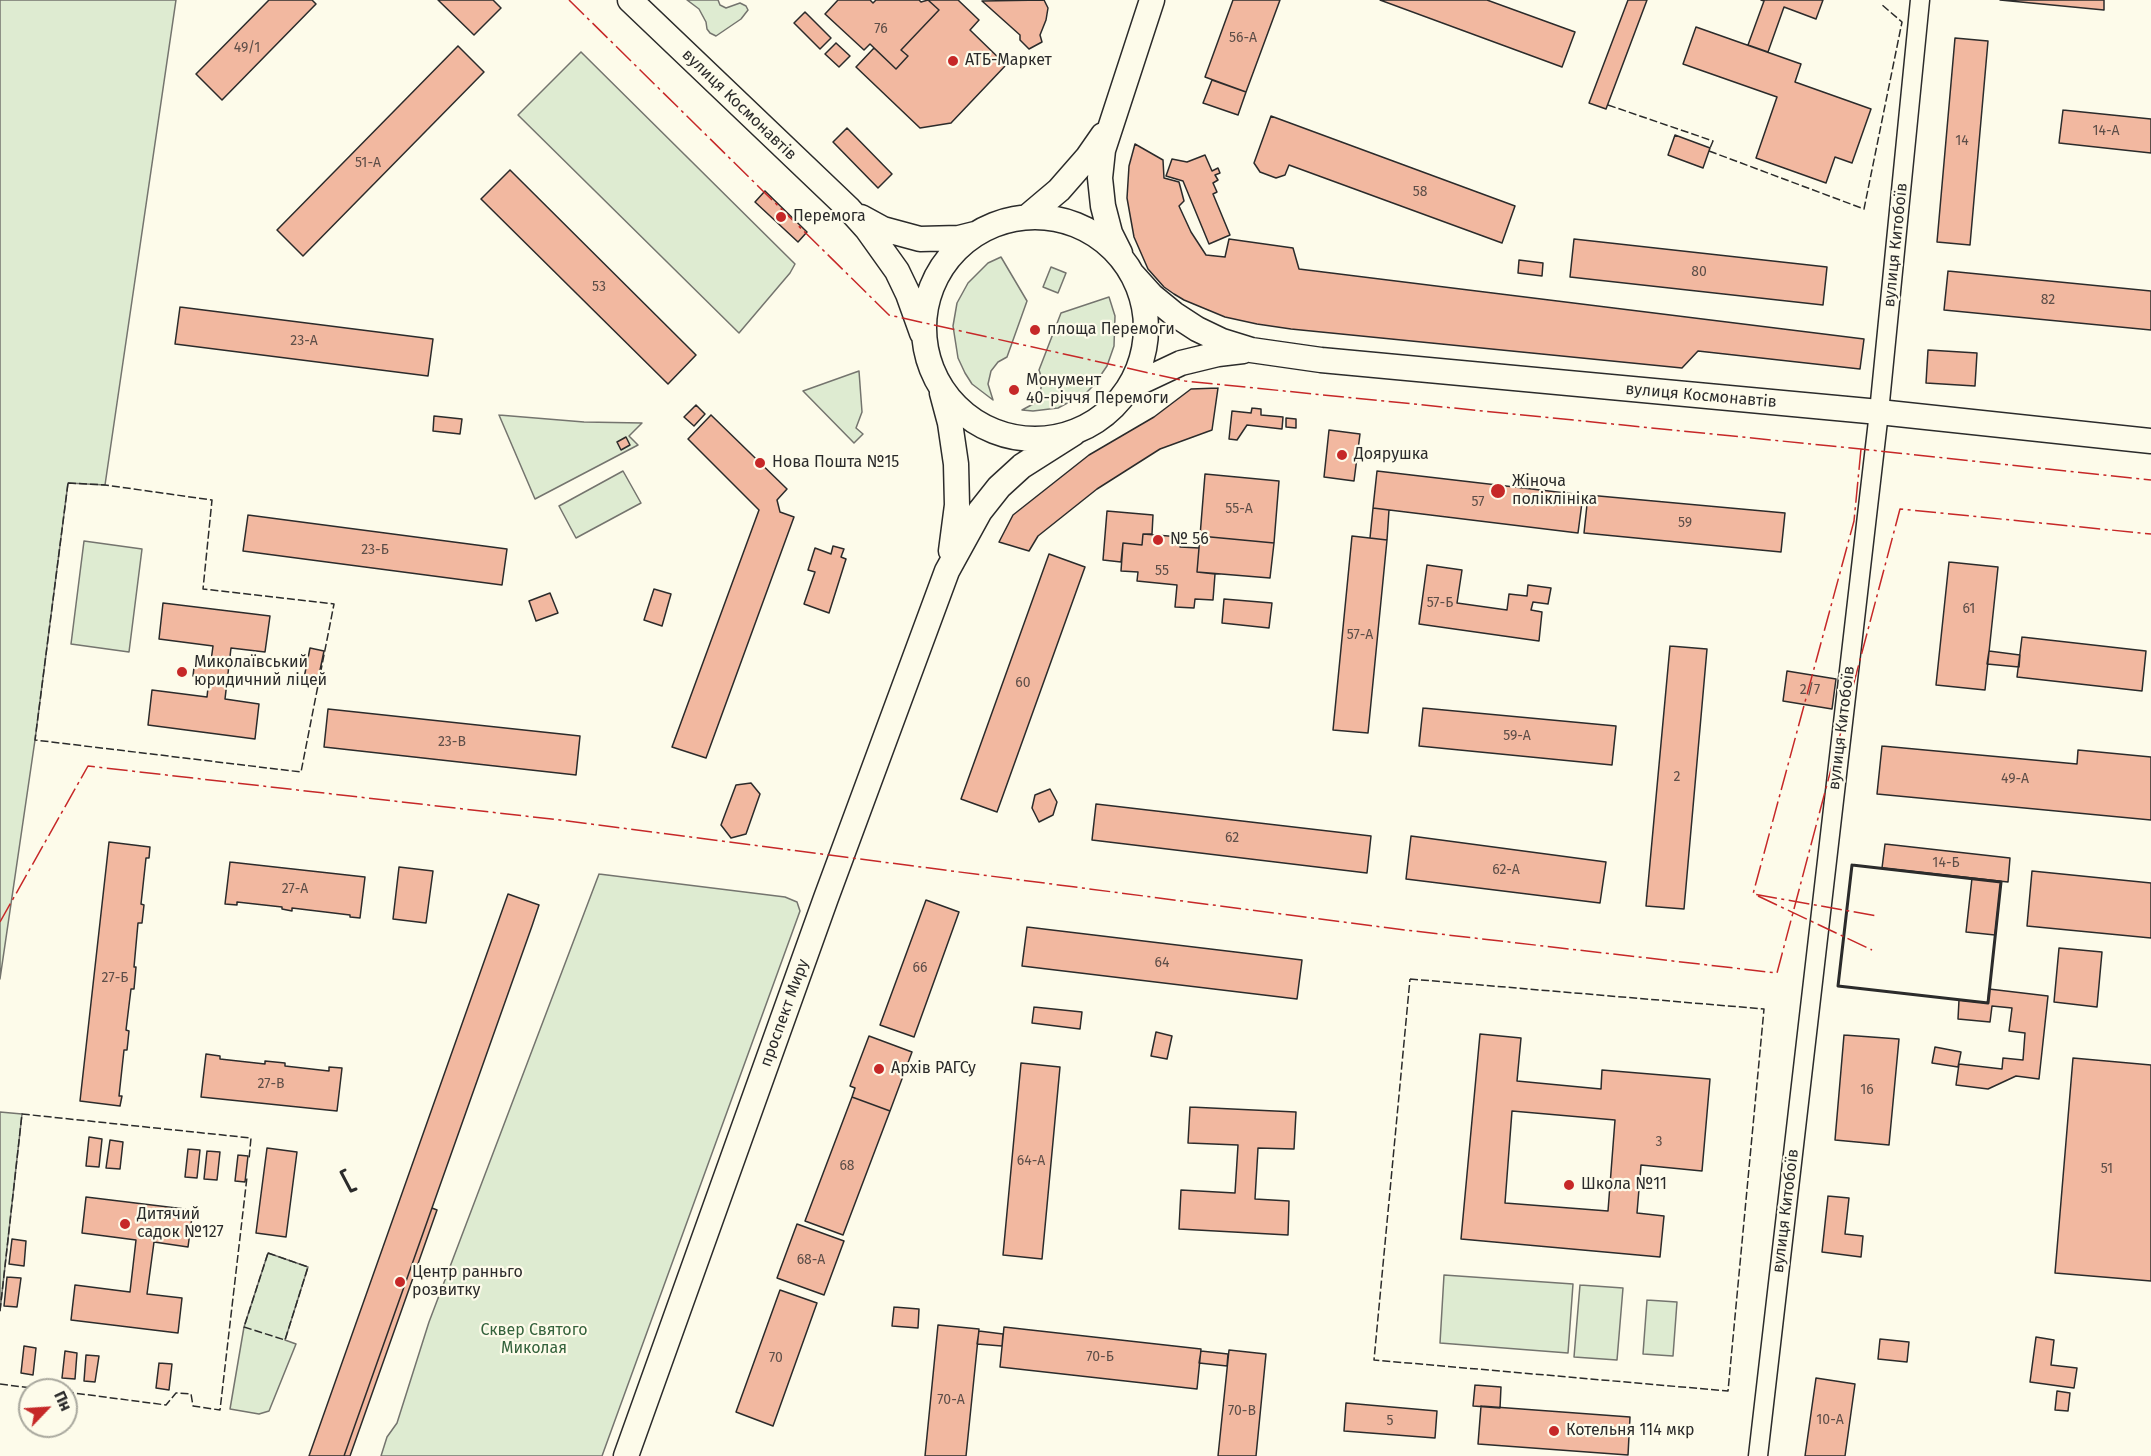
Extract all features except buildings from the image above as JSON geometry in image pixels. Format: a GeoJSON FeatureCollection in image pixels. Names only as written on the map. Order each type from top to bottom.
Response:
{"type":"FeatureCollection","features":[{"type":"Feature","properties":{"kind":"main road","name":"вулиця Космонавтів"},"geometry":{"type":"LineString","coordinates":[[630,0],[849,209],[877,243],[897,271],[908,294],[930,364],[939,383]]}},
{"type":"Feature","properties":{"kind":"main road"},"geometry":{"type":"LineString","coordinates":[[1130,387],[1141,364],[1146,338],[1145,312],[1139,287],[1110,233],[1103,206],[1101,188],[1103,150],[1152,0]]}},
{"type":"Feature","properties":{"kind":"main road"},"geometry":{"type":"LineString","coordinates":[[1027,217],[1059,190],[1087,158],[1111,123]]}},
{"type":"Feature","properties":{"kind":"main road","name":"вулиця Космонавтів"},"geometry":{"type":"LineString","coordinates":[[849,209],[883,229],[920,238],[959,238],[978,233]]}},
{"type":"Feature","properties":{"kind":"main road"},"geometry":{"type":"LineString","coordinates":[[925,343],[926,311],[935,280],[953,253],[978,233],[996,224],[1027,217],[1054,218],[1080,226],[1103,240],[1128,267]]}},
{"type":"Feature","properties":{"kind":"main road","name":"вулиця Космонавтів"},"geometry":{"type":"LineString","coordinates":[[1128,267],[1152,296],[1181,319],[1222,341],[1251,350],[1333,361],[1879,412],[2151,441]]}},
{"type":"Feature","properties":{"kind":"main road","name":"вулиця Космонавтів"},"geometry":{"type":"LineString","coordinates":[[1130,387],[1181,363],[1218,354],[1251,350]]}},
{"type":"Feature","properties":{"kind":"main road"},"geometry":{"type":"LineString","coordinates":[[939,383],[953,402],[970,418],[997,433],[1028,439],[1043,439],[1074,433]]}},
{"type":"Feature","properties":{"kind":"main road","name":"проспект Миру"},"geometry":{"type":"LineString","coordinates":[[939,383],[950,423],[956,464],[957,505],[947,571]]}},
{"type":"Feature","properties":{"kind":"main road","name":"проспект Миру"},"geometry":{"type":"LineString","coordinates":[[626,1456],[822,910],[947,571],[980,511],[999,487],[1022,466],[1105,415],[1130,387]]}},
{"type":"Feature","properties":{"kind":"street","name":"вулиця Китобоїв"},"geometry":{"type":"LineString","coordinates":[[1758,1456],[1879,412],[1920,0]]}},
{"type":"Feature","properties":{"kind":"green space"},"geometry":{"type":"Polygon","coordinates":[[[0,0],[176,0],[105,485],[68,483],[35,740],[0,979],[0,0]]]}},
{"type":"Feature","properties":{"kind":"green space"},"geometry":{"type":"Polygon","coordinates":[[[687,0],[718,0],[720,5],[726,8],[740,3],[748,10],[741,19],[716,36],[707,29],[699,9],[687,0]]]}},
{"type":"Feature","properties":{"kind":"green space"},"geometry":{"type":"Polygon","coordinates":[[[581,52],[795,264],[739,333],[518,115],[581,52]]]}},
{"type":"Feature","properties":{"kind":"green space"},"geometry":{"type":"Polygon","coordinates":[[[1001,257],[1027,301],[1007,357],[998,362],[991,371],[988,384],[993,400],[972,384],[965,373],[958,358],[953,326],[957,303],[968,283],[988,263],[1001,257]]]}},
{"type":"Feature","properties":{"kind":"green space"},"geometry":{"type":"Polygon","coordinates":[[[1051,267],[1066,273],[1058,293],[1043,287],[1051,267]]]}},
{"type":"Feature","properties":{"kind":"green space"},"geometry":{"type":"Polygon","coordinates":[[[1109,297],[1115,316],[1114,346],[1107,366],[1094,385],[1086,393],[1058,408],[1022,410],[1035,403],[1040,396],[1042,379],[1039,370],[1061,313],[1109,297]]]}},
{"type":"Feature","properties":{"kind":"green space"},"geometry":{"type":"Polygon","coordinates":[[[859,371],[862,412],[856,428],[863,434],[854,443],[803,391],[859,371]]]}},
{"type":"Feature","properties":{"kind":"green space"},"geometry":{"type":"Polygon","coordinates":[[[499,415],[584,422],[642,423],[629,436],[638,445],[535,499],[499,415]]]}},
{"type":"Feature","properties":{"kind":"green space"},"geometry":{"type":"Polygon","coordinates":[[[623,471],[641,503],[576,538],[559,506],[623,471]]]}},
{"type":"Feature","properties":{"kind":"green space"},"geometry":{"type":"Polygon","coordinates":[[[84,541],[142,549],[129,652],[71,644],[84,541]]]}},
{"type":"Feature","properties":{"kind":"green space","name":"Сквер Святого Миколая"},"geometry":{"type":"Polygon","coordinates":[[[599,874],[785,897],[797,902],[800,911],[602,1456],[381,1456],[387,1437],[397,1423],[429,1322],[599,874]]]}},
{"type":"Feature","properties":{"kind":"green space"},"geometry":{"type":"Polygon","coordinates":[[[0,1112],[22,1114],[0,1311],[0,1112]]]}},
{"type":"Feature","properties":{"kind":"green space"},"geometry":{"type":"Polygon","coordinates":[[[268,1253],[308,1267],[285,1340],[296,1344],[269,1411],[259,1414],[230,1409],[244,1327],[268,1253]]]}},
{"type":"Feature","properties":{"kind":"green space"},"geometry":{"type":"Polygon","coordinates":[[[1444,1275],[1573,1284],[1568,1353],[1440,1343],[1444,1275]]]}},
{"type":"Feature","properties":{"kind":"green space"},"geometry":{"type":"Polygon","coordinates":[[[1580,1285],[1623,1288],[1617,1360],[1574,1357],[1580,1285]]]}},
{"type":"Feature","properties":{"kind":"green space"},"geometry":{"type":"Polygon","coordinates":[[[1647,1300],[1677,1302],[1673,1356],[1643,1354],[1647,1300]]]}},
{"type":"Feature","properties":{"kind":"fence"},"geometry":{"type":"LineString","coordinates":[[1709,151],[1864,209],[1902,22],[1881,4]]}},
{"type":"Feature","properties":{"kind":"fence"},"geometry":{"type":"LineString","coordinates":[[1608,105],[1713,141],[1710,148]]}},
{"type":"Feature","properties":{"kind":"fence"},"geometry":{"type":"LineString","coordinates":[[68,483],[105,485],[212,500],[203,589],[334,604],[301,772],[35,740],[68,483]]}},
{"type":"Feature","properties":{"kind":"fence"},"geometry":{"type":"LineString","coordinates":[[1410,979],[1764,1009],[1728,1391],[1374,1360],[1410,979]]}},
{"type":"Feature","properties":{"kind":"fence"},"geometry":{"type":"LineString","coordinates":[[0,1311],[22,1114],[251,1138],[249,1159]]}},
{"type":"Feature","properties":{"kind":"fence"},"geometry":{"type":"LineString","coordinates":[[78,1394],[166,1405],[176,1393],[191,1394],[193,1406],[220,1410],[247,1177]]}},
{"type":"Feature","properties":{"kind":"fence"},"geometry":{"type":"LineString","coordinates":[[268,1253],[308,1267],[285,1340],[244,1327],[268,1253]]}},
{"type":"Feature","properties":{"kind":"fence"},"geometry":{"type":"LineString","coordinates":[[0,1384],[18,1386]]}},
{"type":"Feature","properties":{"kind":"wall"},"geometry":{"type":"LineString","coordinates":[[1852,865],[2001,882],[1988,1003],[1838,986],[1852,865]]}},
{"type":"Feature","properties":{"kind":"wall"},"geometry":{"type":"LineString","coordinates":[[345,1170],[341,1172],[351,1191],[356,1189]]}},
{"type":"Feature","properties":{"kind":"power"},"geometry":{"type":"LineString","coordinates":[[569,0],[889,315],[1185,381],[2151,480]]}},
{"type":"Feature","properties":{"kind":"power"},"geometry":{"type":"LineString","coordinates":[[1861,449],[1854,521],[1753,894],[1877,916]]}},
{"type":"Feature","properties":{"kind":"power"},"geometry":{"type":"LineString","coordinates":[[0,922],[88,766],[560,820],[1405,930],[1777,973],[1900,509],[2151,534]]}},
{"type":"Feature","properties":{"kind":"power"},"geometry":{"type":"LineString","coordinates":[[1758,896],[1872,950]]}},
{"type":"Feature","properties":{"kind":"place","name":"АТБ-Маркет"},"geometry":{"type":"Point","coordinates":[953,61]}},
{"type":"Feature","properties":{"kind":"place","name":"Перемога"},"geometry":{"type":"Point","coordinates":[781,217]}},
{"type":"Feature","properties":{"kind":"place","name":"площа Перемоги"},"geometry":{"type":"Point","coordinates":[1035,330]}},
{"type":"Feature","properties":{"kind":"place","name":"Монумент 40-річчя Перемоги"},"geometry":{"type":"Point","coordinates":[1014,390]}},
{"type":"Feature","properties":{"kind":"place","name":"Доярушка"},"geometry":{"type":"Point","coordinates":[1342,455]}},
{"type":"Feature","properties":{"kind":"place","name":"Нова Пошта №15"},"geometry":{"type":"Point","coordinates":[760,463]}},
{"type":"Feature","properties":{"kind":"place","name":"Жіноча поліклініка"},"geometry":{"type":"Point","coordinates":[1498,491]}},
{"type":"Feature","properties":{"kind":"place","name":"№ 56"},"geometry":{"type":"Point","coordinates":[1158,540]}},
{"type":"Feature","properties":{"kind":"place","name":"Миколаївський юридичний ліцей"},"geometry":{"type":"Point","coordinates":[182,672]}},
{"type":"Feature","properties":{"kind":"place","name":"Архів РАГСу"},"geometry":{"type":"Point","coordinates":[879,1069]}},
{"type":"Feature","properties":{"kind":"place","name":"Школа №11"},"geometry":{"type":"Point","coordinates":[1569,1185]}},
{"type":"Feature","properties":{"kind":"place","name":"Дитячий садок №127"},"geometry":{"type":"Point","coordinates":[125,1224]}},
{"type":"Feature","properties":{"kind":"place","name":"Центр ранньго розвитку"},"geometry":{"type":"Point","coordinates":[400,1282]}},
{"type":"Feature","properties":{"kind":"place","name":"Котельня 114 мкр"},"geometry":{"type":"Point","coordinates":[1554,1431]}}]}
